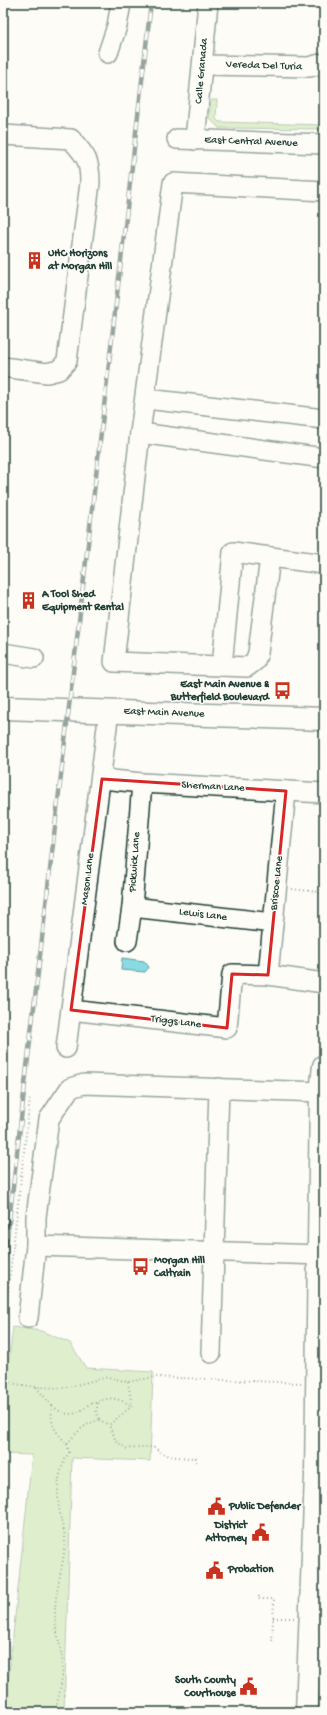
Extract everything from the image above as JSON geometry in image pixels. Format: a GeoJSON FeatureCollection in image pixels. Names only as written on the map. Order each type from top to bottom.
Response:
{"type":"FeatureCollection","features":[{"type":"Feature","properties":{"kind":"main road","name":"East Main Avenue"},"geometry":{"type":"LineString","coordinates":[[3,708],[324,719]]}},
{"type":"Feature","properties":{"kind":"main road"},"geometry":{"type":"LineString","coordinates":[[307,1712],[316,1476],[322,1254],[321,1092],[324,1066]]}},
{"type":"Feature","properties":{"kind":"street"},"geometry":{"type":"LineString","coordinates":[[108,53],[117,26],[121,3]]}},
{"type":"Feature","properties":{"kind":"street","name":"Calle Granada"},"geometry":{"type":"LineString","coordinates":[[186,140],[203,65],[208,3]]}},
{"type":"Feature","properties":{"kind":"street","name":"Vereda Del Turia"},"geometry":{"type":"LineString","coordinates":[[203,65],[309,67],[324,63]]}},
{"type":"Feature","properties":{"kind":"street"},"geometry":{"type":"LineString","coordinates":[[3,135],[71,139],[84,154],[90,166],[90,183],[67,361],[59,370],[47,373],[3,367]]}},
{"type":"Feature","properties":{"kind":"street","name":"East Central Avenue"},"geometry":{"type":"LineString","coordinates":[[186,140],[324,144]]}},
{"type":"Feature","properties":{"kind":"street"},"geometry":{"type":"LineString","coordinates":[[270,557],[258,653],[255,661],[247,667],[114,662],[140,433],[146,399],[173,183],[324,191]]}},
{"type":"Feature","properties":{"kind":"street"},"geometry":{"type":"LineString","coordinates":[[146,399],[324,419]]}},
{"type":"Feature","properties":{"kind":"street"},"geometry":{"type":"LineString","coordinates":[[140,433],[324,458]]}},
{"type":"Feature","properties":{"kind":"street"},"geometry":{"type":"LineString","coordinates":[[222,666],[233,552],[324,564]]}},
{"type":"Feature","properties":{"kind":"street"},"geometry":{"type":"LineString","coordinates":[[3,653],[34,658]]}},
{"type":"Feature","properties":{"kind":"street","name":"Mason Lane"},"geometry":{"type":"LineString","coordinates":[[66,1048],[102,778],[109,711]]}},
{"type":"Feature","properties":{"kind":"street","name":"Sherman Lane"},"geometry":{"type":"LineString","coordinates":[[102,778],[142,783],[324,793]]}},
{"type":"Feature","properties":{"kind":"street","name":"Pickwick Lane"},"geometry":{"type":"LineString","coordinates":[[127,941],[132,907],[142,783]]}},
{"type":"Feature","properties":{"kind":"street","name":"Briscoe Lane"},"geometry":{"type":"LineString","coordinates":[[268,975],[286,791]]}},
{"type":"Feature","properties":{"kind":"street","name":"Lewis Lane"},"geometry":{"type":"LineString","coordinates":[[132,907],[273,923]]}},
{"type":"Feature","properties":{"kind":"street","name":"Triggs Lane"},"geometry":{"type":"LineString","coordinates":[[71,1010],[227,1028],[232,974],[268,975]]}},
{"type":"Feature","properties":{"kind":"street"},"geometry":{"type":"LineString","coordinates":[[268,975],[324,983]]}},
{"type":"Feature","properties":{"kind":"street"},"geometry":{"type":"LineString","coordinates":[[28,1318],[36,1246],[36,1217],[49,1120],[70,1088],[84,1084],[321,1092]]}},
{"type":"Feature","properties":{"kind":"street"},"geometry":{"type":"LineString","coordinates":[[210,1353],[219,1088]]}},
{"type":"Feature","properties":{"kind":"street"},"geometry":{"type":"LineString","coordinates":[[36,1246],[322,1254]]}},
{"type":"Feature","properties":{"kind":"path"},"geometry":{"type":"LineString","coordinates":[[292,889],[319,892],[324,897]]}},
{"type":"Feature","properties":{"kind":"path"},"geometry":{"type":"LineString","coordinates":[[3,1334],[16,1233],[30,1099]]}},
{"type":"Feature","properties":{"kind":"path"},"geometry":{"type":"LineString","coordinates":[[3,1382],[64,1388],[108,1378],[128,1382],[155,1377],[301,1383]]}},
{"type":"Feature","properties":{"kind":"path"},"geometry":{"type":"LineString","coordinates":[[128,1382],[132,1406]]}},
{"type":"Feature","properties":{"kind":"path"},"geometry":{"type":"LineString","coordinates":[[36,1386],[52,1406],[60,1412],[73,1415],[83,1410],[89,1404],[98,1404],[107,1399],[122,1400],[132,1406]]}},
{"type":"Feature","properties":{"kind":"path"},"geometry":{"type":"LineString","coordinates":[[98,1404],[96,1412],[100,1420],[109,1425],[116,1441],[127,1449],[154,1447],[162,1454],[169,1457],[196,1458],[196,1463]]}},
{"type":"Feature","properties":{"kind":"path"},"geometry":{"type":"LineString","coordinates":[[52,1406],[51,1420],[58,1434],[67,1444],[69,1452],[62,1466],[58,1484],[58,1503],[65,1536],[64,1556],[55,1611],[57,1637],[62,1658],[62,1675],[55,1712]]}},
{"type":"Feature","properties":{"kind":"path"},"geometry":{"type":"LineString","coordinates":[[109,1425],[132,1406]]}},
{"type":"Feature","properties":{"kind":"path"},"geometry":{"type":"LineString","coordinates":[[67,1444],[76,1432],[90,1422],[100,1420]]}},
{"type":"Feature","properties":{"kind":"path"},"geometry":{"type":"LineString","coordinates":[[258,1596],[258,1599],[274,1599],[272,1643]]}},
{"type":"Feature","properties":{"kind":"path"},"geometry":{"type":"LineString","coordinates":[[273,1618],[294,1618]]}},
{"type":"Feature","properties":{"kind":"highlighted area"},"geometry":{"type":"Polygon","coordinates":[[[102,779],[286,791],[268,975],[232,974],[227,1028],[71,1010],[102,779]]]}},
{"type":"Feature","properties":{"kind":"green space"},"geometry":{"type":"Polygon","coordinates":[[[211,100],[217,100],[216,119],[219,122],[324,125],[324,129],[219,128],[209,118],[211,100]]]}},
{"type":"Feature","properties":{"kind":"green space"},"geometry":{"type":"Polygon","coordinates":[[[13,1327],[41,1331],[70,1343],[86,1368],[153,1372],[150,1461],[72,1458],[64,1712],[5,1712],[32,1455],[3,1454],[3,1410],[13,1327]]]}},
{"type":"Feature","properties":{"kind":"water"},"geometry":{"type":"Polygon","coordinates":[[[122,958],[144,961],[149,967],[145,972],[121,970],[122,958]]]}},
{"type":"Feature","properties":{"kind":"railway"},"geometry":{"type":"LineString","coordinates":[[3,1273],[151,3]]}},
{"type":"Feature","properties":{"kind":"place","name":"UHC Horizons at Morgan Hill"},"geometry":{"type":"Point","coordinates":[35,260]}},
{"type":"Feature","properties":{"kind":"place","name":"A Tool Shed Equipment Rental"},"geometry":{"type":"Point","coordinates":[29,601]}},
{"type":"Feature","properties":{"kind":"place","name":"East Main Avenue & Butterfield Boulevard"},"geometry":{"type":"Point","coordinates":[282,691]}},
{"type":"Feature","properties":{"kind":"place","name":"Morgan Hill Caltrain"},"geometry":{"type":"Point","coordinates":[141,1267]}},
{"type":"Feature","properties":{"kind":"place","name":"Public Defender"},"geometry":{"type":"Point","coordinates":[216,1507]}},
{"type":"Feature","properties":{"kind":"place","name":"District Attorney"},"geometry":{"type":"Point","coordinates":[260,1532]}},
{"type":"Feature","properties":{"kind":"place","name":"Probation"},"geometry":{"type":"Point","coordinates":[215,1570]}},
{"type":"Feature","properties":{"kind":"place","name":"South County Courthouse"},"geometry":{"type":"Point","coordinates":[249,1687]}}]}
